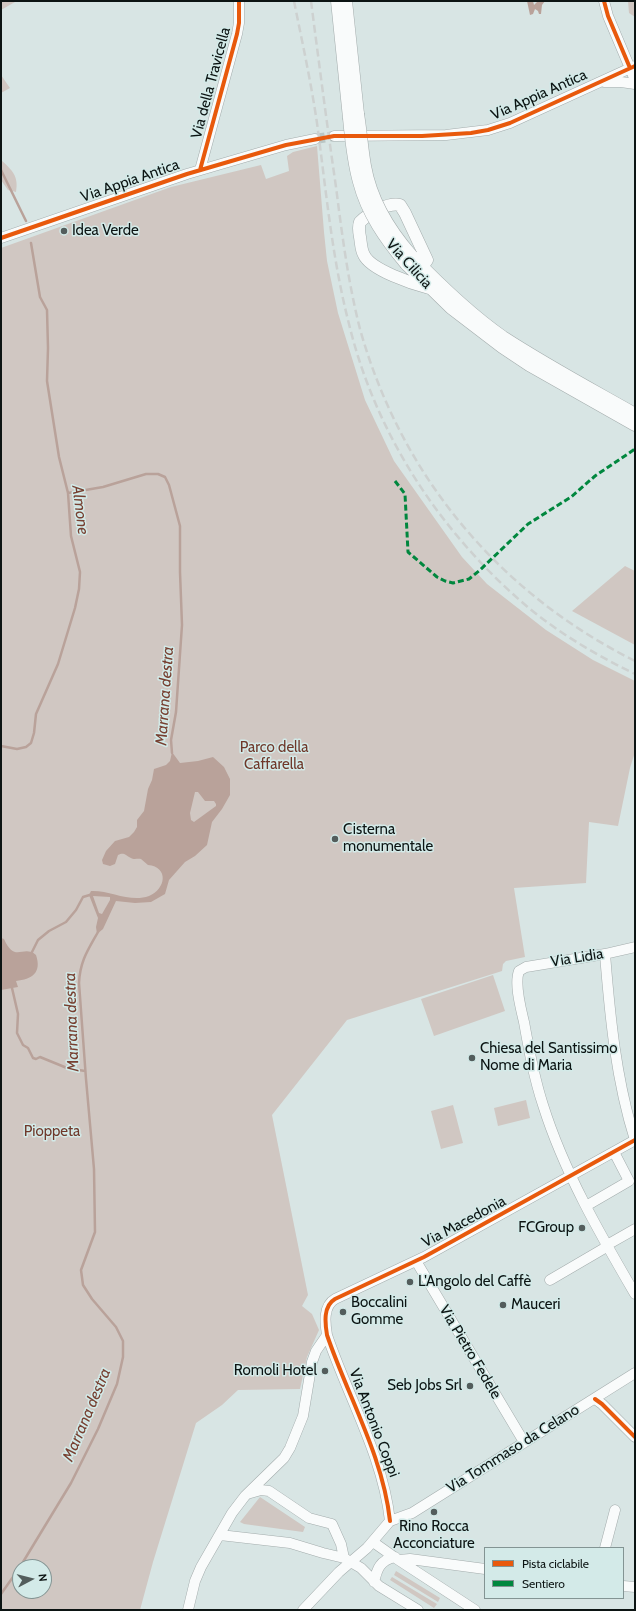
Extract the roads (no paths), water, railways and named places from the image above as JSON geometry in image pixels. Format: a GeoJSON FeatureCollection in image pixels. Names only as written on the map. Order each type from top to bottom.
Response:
{"type":"FeatureCollection","features":[{"type":"Feature","properties":{"kind":"main road","name":"Via Cilicia"},"geometry":{"type":"LineString","coordinates":[[337,1],[354,116]]}},
{"type":"Feature","properties":{"kind":"main road","name":"Via Cilicia"},"geometry":{"type":"LineString","coordinates":[[346,1],[356,170],[365,201],[386,239],[409,260],[430,289],[502,347],[529,365],[635,425]]}},
{"type":"Feature","properties":{"kind":"main road"},"geometry":{"type":"LineString","coordinates":[[422,267],[426,260],[406,213],[400,205],[394,204],[388,206],[360,222],[359,227],[362,251],[369,261],[382,270],[407,282],[430,289]]}},
{"type":"Feature","properties":{"kind":"main road","name":"Via Cilicia"},"geometry":{"type":"LineString","coordinates":[[409,260],[422,267],[456,299],[503,336],[536,357],[635,414]]}},
{"type":"Feature","properties":{"kind":"street","name":"Via della Travicella"},"geometry":{"type":"LineString","coordinates":[[200,170],[237,34],[239,23],[239,1]]}},
{"type":"Feature","properties":{"kind":"street"},"geometry":{"type":"LineString","coordinates":[[604,1],[608,16],[632,67],[635,80]]}},
{"type":"Feature","properties":{"kind":"street","name":"Via Appia Antica"},"geometry":{"type":"LineString","coordinates":[[334,136],[446,135],[488,130],[510,123],[632,67]]}},
{"type":"Feature","properties":{"kind":"street"},"geometry":{"type":"LineString","coordinates":[[598,82],[622,82],[635,84]]}},
{"type":"Feature","properties":{"kind":"street","name":"Via Appia Antica"},"geometry":{"type":"LineString","coordinates":[[1,238],[200,170],[286,145],[315,139]]}},
{"type":"Feature","properties":{"kind":"street","name":"Via Lidia"},"geometry":{"type":"LineString","coordinates":[[571,1176],[546,1117],[537,1086],[517,980],[519,971],[528,966],[605,954],[635,947]]}},
{"type":"Feature","properties":{"kind":"street"},"geometry":{"type":"LineString","coordinates":[[605,954],[608,1000],[616,1058],[624,1101],[635,1140]]}},
{"type":"Feature","properties":{"kind":"street","name":"Via Macedonia"},"geometry":{"type":"LineString","coordinates":[[327,1335],[326,1314],[331,1302],[416,1261],[635,1140]]}},
{"type":"Feature","properties":{"kind":"street"},"geometry":{"type":"LineString","coordinates":[[586,1206],[629,1181],[614,1152]]}},
{"type":"Feature","properties":{"kind":"street"},"geometry":{"type":"LineString","coordinates":[[571,1176],[607,1245],[635,1294]]}},
{"type":"Feature","properties":{"kind":"street"},"geometry":{"type":"LineString","coordinates":[[550,1280],[603,1250],[607,1245],[635,1229]]}},
{"type":"Feature","properties":{"kind":"street","name":"Via Pietro Fedele"},"geometry":{"type":"LineString","coordinates":[[416,1261],[476,1364],[524,1442]]}},
{"type":"Feature","properties":{"kind":"street"},"geometry":{"type":"LineString","coordinates":[[188,1610],[200,1567],[232,1513],[247,1494],[284,1458],[290,1448],[303,1416],[312,1362],[316,1351],[327,1335]]}},
{"type":"Feature","properties":{"kind":"street","name":"Via Antonio Coppi"},"geometry":{"type":"LineString","coordinates":[[327,1335],[378,1466],[387,1496],[390,1521]]}},
{"type":"Feature","properties":{"kind":"street","name":"Via Tommaso da Celano"},"geometry":{"type":"LineString","coordinates":[[390,1521],[412,1513],[635,1373]]}},
{"type":"Feature","properties":{"kind":"street"},"geometry":{"type":"LineString","coordinates":[[594,1399],[602,1404],[635,1437]]}},
{"type":"Feature","properties":{"kind":"street"},"geometry":{"type":"LineString","coordinates":[[247,1494],[261,1490],[269,1491],[309,1518],[332,1524],[348,1560]]}},
{"type":"Feature","properties":{"kind":"street"},"geometry":{"type":"LineString","coordinates":[[606,1547],[616,1510]]}},
{"type":"Feature","properties":{"kind":"street"},"geometry":{"type":"LineString","coordinates":[[303,1610],[339,1572],[348,1560],[373,1542],[390,1521]]}},
{"type":"Feature","properties":{"kind":"street"},"geometry":{"type":"LineString","coordinates":[[220,1535],[290,1542],[348,1560],[361,1568],[374,1582],[418,1610]]}},
{"type":"Feature","properties":{"kind":"street"},"geometry":{"type":"LineString","coordinates":[[373,1542],[459,1606],[475,1610]]}},
{"type":"Feature","properties":{"kind":"street"},"geometry":{"type":"LineString","coordinates":[[374,1582],[382,1563],[388,1559],[410,1559],[484,1569]]}},
{"type":"Feature","properties":{"kind":"street"},"geometry":{"type":"LineString","coordinates":[[624,1586],[635,1587]]}},
{"type":"Feature","properties":{"kind":"waterway","name":"Almone"},"geometry":{"type":"LineString","coordinates":[[1,170],[26,221]]}},
{"type":"Feature","properties":{"kind":"waterway","name":"Almone"},"geometry":{"type":"LineString","coordinates":[[1,746],[17,749],[26,747],[31,743],[34,733],[36,714],[58,664],[75,608],[79,589],[80,572],[71,536],[68,493],[59,457],[47,381],[47,310],[40,297],[31,243]]}},
{"type":"Feature","properties":{"kind":"waterway","name":"Marrana destra"},"geometry":{"type":"LineString","coordinates":[[68,493],[103,487],[146,474],[158,474],[165,477],[169,485],[180,526],[182,625],[176,712],[171,740],[172,753]]}},
{"type":"Feature","properties":{"kind":"waterway"},"geometry":{"type":"LineString","coordinates":[[32,952],[38,940],[49,931],[66,922],[76,910],[83,897],[93,894]]}},
{"type":"Feature","properties":{"kind":"waterway","name":"Marrana destra"},"geometry":{"type":"LineString","coordinates":[[25,1559],[71,1483],[98,1429],[117,1384],[123,1357],[123,1341],[116,1327],[92,1299],[83,1285],[81,1270],[95,1232],[94,1169],[79,983],[83,962],[98,932]]}},
{"type":"Feature","properties":{"kind":"waterway"},"geometry":{"type":"LineString","coordinates":[[12,988],[18,1014],[17,1033],[23,1045],[28,1048],[33,1058],[36,1059],[40,1057],[67,1068],[85,1071]]}},
{"type":"Feature","properties":{"kind":"waterway","name":"Marrana destra"},"geometry":{"type":"LineString","coordinates":[[1,1594],[12,1578]]}},
{"type":"Feature","properties":{"kind":"tunnel"},"geometry":{"type":"LineString","coordinates":[[315,139],[334,136]]}},
{"type":"Feature","properties":{"kind":"railway"},"geometry":{"type":"LineString","coordinates":[[294,1],[315,108],[330,224],[343,299],[361,365],[376,405],[395,444],[417,481],[441,516],[468,549],[498,580],[530,609],[555,628],[607,660],[635,674]]}},
{"type":"Feature","properties":{"kind":"railway"},"geometry":{"type":"LineString","coordinates":[[311,1],[343,240],[352,294],[360,329],[378,383],[401,433],[429,481],[462,525],[499,565],[540,601],[586,633],[635,661]]}},
{"type":"Feature","properties":{"kind":"place","name":"Idea Verde"},"geometry":{"type":"Point","coordinates":[64,231]}},
{"type":"Feature","properties":{"kind":"place","name":"Cisterna monumentale"},"geometry":{"type":"Point","coordinates":[335,839]}},
{"type":"Feature","properties":{"kind":"place","name":"Chiesa del Santissimo Nome di Maria"},"geometry":{"type":"Point","coordinates":[472,1058]}},
{"type":"Feature","properties":{"kind":"place","name":"FCGroup"},"geometry":{"type":"Point","coordinates":[582,1228]}},
{"type":"Feature","properties":{"kind":"place","name":"L'Angolo del Caffè"},"geometry":{"type":"Point","coordinates":[410,1282]}},
{"type":"Feature","properties":{"kind":"place","name":"Mauceri"},"geometry":{"type":"Point","coordinates":[503,1305]}},
{"type":"Feature","properties":{"kind":"place","name":"Boccalini Gomme"},"geometry":{"type":"Point","coordinates":[343,1312]}},
{"type":"Feature","properties":{"kind":"place","name":"Romoli Hotel"},"geometry":{"type":"Point","coordinates":[325,1371]}},
{"type":"Feature","properties":{"kind":"place","name":"Seb Jobs Srl"},"geometry":{"type":"Point","coordinates":[470,1386]}},
{"type":"Feature","properties":{"kind":"place","name":"Rino Rocca Acconciature"},"geometry":{"type":"Point","coordinates":[434,1512]}},
{"type":"Feature","properties":{"kind":"park label","name":"Parco della Caffarella"},"geometry":{"type":"Point","coordinates":[274,756]}},
{"type":"Feature","properties":{"kind":"park label","name":"Pioppeta"},"geometry":{"type":"Point","coordinates":[52,1132]}}]}
